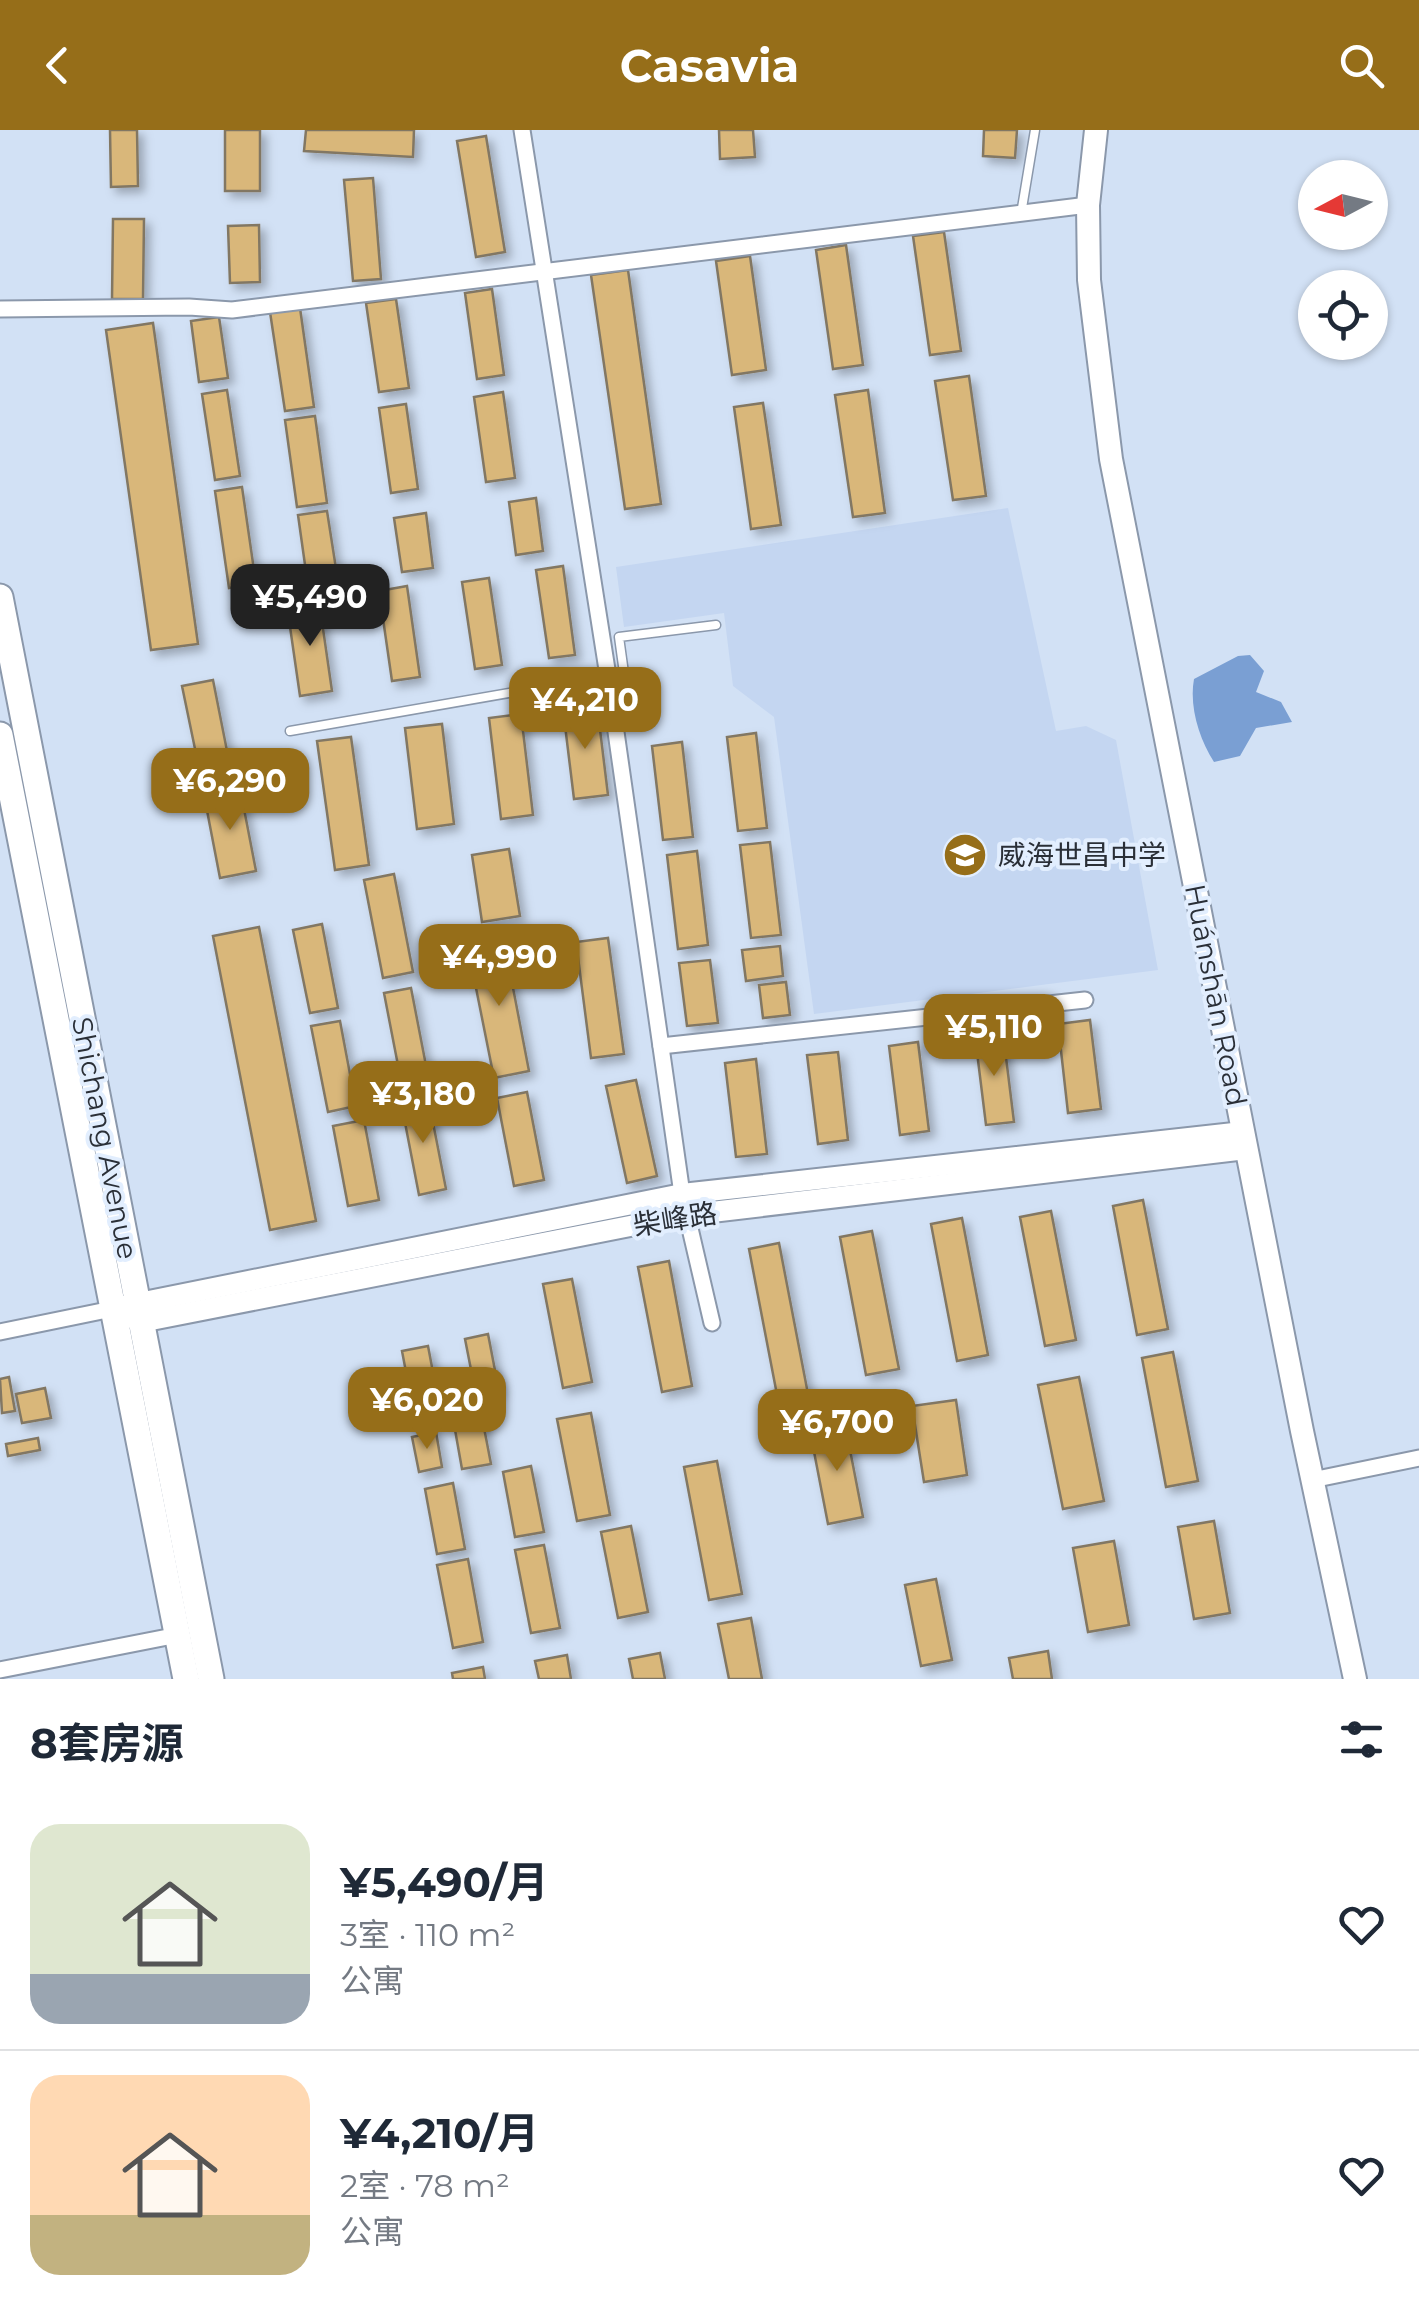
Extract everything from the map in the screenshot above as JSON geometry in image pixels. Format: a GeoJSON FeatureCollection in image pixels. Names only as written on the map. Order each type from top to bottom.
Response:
{"type":"FeatureCollection","features":[{"type":"Feature","properties":{"kind":"main road","name":"Huánshān Road"},"geometry":{"type":"LineString","coordinates":[[1096,130],[1088,204],[1089,280],[1110,459],[1354,1679]]}},
{"type":"Feature","properties":{"kind":"main road","name":"Shichang Avenue"},"geometry":{"type":"LineString","coordinates":[[0,597],[130,1312],[186,1679]]}},
{"type":"Feature","properties":{"kind":"main road","name":"Shichang Avenue"},"geometry":{"type":"LineString","coordinates":[[0,735],[212,1679]]}},
{"type":"Feature","properties":{"kind":"street"},"geometry":{"type":"LineString","coordinates":[[522,130],[608,676],[684,1204],[712,1323]]}},
{"type":"Feature","properties":{"kind":"street"},"geometry":{"type":"LineString","coordinates":[[0,309],[232,310],[1088,204]]}},
{"type":"Feature","properties":{"kind":"street"},"geometry":{"type":"LineString","coordinates":[[661,1046],[1085,1000]]}},
{"type":"Feature","properties":{"kind":"street","name":"柴峰路"},"geometry":{"type":"LineString","coordinates":[[0,1332],[130,1312],[684,1204],[1244,1141]]}},
{"type":"Feature","properties":{"kind":"street"},"geometry":{"type":"LineString","coordinates":[[1312,1480],[1419,1458]]}},
{"type":"Feature","properties":{"kind":"street"},"geometry":{"type":"LineString","coordinates":[[0,1670],[178,1635]]}},
{"type":"Feature","properties":{"kind":"lane"},"geometry":{"type":"LineString","coordinates":[[1021,215],[1035,130]]}},
{"type":"Feature","properties":{"kind":"lane"},"geometry":{"type":"LineString","coordinates":[[290,731],[624,673],[619,637],[716,625]]}},
{"type":"Feature","properties":{"kind":"shaded area","name":"威海世昌中学"},"geometry":{"type":"Polygon","coordinates":[[[1008,508],[1056,731],[1086,726],[1116,740],[1158,970],[814,1014],[774,717],[733,686],[724,613],[624,627],[616,567],[1008,508]]]}},
{"type":"Feature","properties":{"kind":"water"},"geometry":{"type":"Polygon","coordinates":[[[1250,655],[1264,671],[1256,692],[1281,702],[1292,722],[1256,728],[1240,756],[1214,762],[1196,722],[1194,679],[1238,656],[1250,655]]]}},
{"type":"Feature","properties":{"kind":"building"},"geometry":{"type":"Polygon","coordinates":[[[110,130],[137,130],[138,186],[111,187],[110,130]]]}},
{"type":"Feature","properties":{"kind":"building"},"geometry":{"type":"Polygon","coordinates":[[[225,130],[260,130],[260,191],[225,191],[225,130]]]}},
{"type":"Feature","properties":{"kind":"building"},"geometry":{"type":"Polygon","coordinates":[[[306,130],[414,130],[413,157],[304,151],[306,130]]]}},
{"type":"Feature","properties":{"kind":"building"},"geometry":{"type":"Polygon","coordinates":[[[719,130],[753,130],[755,157],[720,159],[719,130]]]}},
{"type":"Feature","properties":{"kind":"building"},"geometry":{"type":"Polygon","coordinates":[[[984,130],[1017,130],[1015,158],[983,156],[984,130]]]}},
{"type":"Feature","properties":{"kind":"building"},"geometry":{"type":"Polygon","coordinates":[[[486,136],[505,252],[476,257],[457,141],[486,136]]]}},
{"type":"Feature","properties":{"kind":"building"},"geometry":{"type":"Polygon","coordinates":[[[373,178],[381,279],[353,281],[344,180],[373,178]]]}},
{"type":"Feature","properties":{"kind":"building"},"geometry":{"type":"Polygon","coordinates":[[[113,219],[144,219],[143,299],[112,299],[113,219]]]}},
{"type":"Feature","properties":{"kind":"building"},"geometry":{"type":"Polygon","coordinates":[[[259,225],[260,282],[230,283],[228,226],[259,225]]]}},
{"type":"Feature","properties":{"kind":"building"},"geometry":{"type":"Polygon","coordinates":[[[944,232],[961,351],[930,355],[913,236],[944,232]]]}},
{"type":"Feature","properties":{"kind":"building"},"geometry":{"type":"Polygon","coordinates":[[[846,245],[863,365],[833,369],[816,250],[846,245]]]}},
{"type":"Feature","properties":{"kind":"building"},"geometry":{"type":"Polygon","coordinates":[[[750,256],[766,370],[732,375],[716,261],[750,256]]]}},
{"type":"Feature","properties":{"kind":"building"},"geometry":{"type":"Polygon","coordinates":[[[628,270],[661,504],[625,509],[591,275],[628,270]]]}},
{"type":"Feature","properties":{"kind":"building"},"geometry":{"type":"Polygon","coordinates":[[[492,289],[504,375],[477,379],[465,293],[492,289]]]}},
{"type":"Feature","properties":{"kind":"building"},"geometry":{"type":"Polygon","coordinates":[[[396,299],[409,388],[379,392],[366,303],[396,299]]]}},
{"type":"Feature","properties":{"kind":"building"},"geometry":{"type":"Polygon","coordinates":[[[300,308],[314,407],[285,411],[270,312],[300,308]]]}},
{"type":"Feature","properties":{"kind":"building"},"geometry":{"type":"Polygon","coordinates":[[[219,317],[228,378],[199,382],[191,321],[219,317]]]}},
{"type":"Feature","properties":{"kind":"building"},"geometry":{"type":"Polygon","coordinates":[[[153,323],[198,644],[151,650],[106,330],[153,323]]]}},
{"type":"Feature","properties":{"kind":"building"},"geometry":{"type":"Polygon","coordinates":[[[969,376],[986,496],[953,500],[935,381],[969,376]]]}},
{"type":"Feature","properties":{"kind":"building"},"geometry":{"type":"Polygon","coordinates":[[[227,390],[240,476],[215,480],[202,394],[227,390]]]}},
{"type":"Feature","properties":{"kind":"building"},"geometry":{"type":"Polygon","coordinates":[[[868,390],[885,513],[853,517],[835,395],[868,390]]]}},
{"type":"Feature","properties":{"kind":"building"},"geometry":{"type":"Polygon","coordinates":[[[503,392],[515,478],[486,482],[474,397],[503,392]]]}},
{"type":"Feature","properties":{"kind":"building"},"geometry":{"type":"Polygon","coordinates":[[[763,403],[781,525],[751,529],[734,407],[763,403]]]}},
{"type":"Feature","properties":{"kind":"building"},"geometry":{"type":"Polygon","coordinates":[[[406,404],[418,489],[391,493],[379,408],[406,404]]]}},
{"type":"Feature","properties":{"kind":"building"},"geometry":{"type":"Polygon","coordinates":[[[315,416],[327,503],[297,507],[285,420],[315,416]]]}},
{"type":"Feature","properties":{"kind":"building"},"geometry":{"type":"Polygon","coordinates":[[[242,487],[256,584],[229,588],[215,491],[242,487]]]}},
{"type":"Feature","properties":{"kind":"building"},"geometry":{"type":"Polygon","coordinates":[[[536,498],[543,551],[516,555],[509,502],[536,498]]]}},
{"type":"Feature","properties":{"kind":"building"},"geometry":{"type":"Polygon","coordinates":[[[327,511],[337,575],[307,579],[298,515],[327,511]]]}},
{"type":"Feature","properties":{"kind":"building"},"geometry":{"type":"Polygon","coordinates":[[[426,513],[433,568],[402,572],[394,518],[426,513]]]}},
{"type":"Feature","properties":{"kind":"building"},"geometry":{"type":"Polygon","coordinates":[[[563,566],[575,655],[549,658],[536,570],[563,566]]]}},
{"type":"Feature","properties":{"kind":"building"},"geometry":{"type":"Polygon","coordinates":[[[489,578],[502,665],[475,669],[462,582],[489,578]]]}},
{"type":"Feature","properties":{"kind":"building"},"geometry":{"type":"Polygon","coordinates":[[[407,586],[420,677],[392,681],[379,591],[407,586]]]}},
{"type":"Feature","properties":{"kind":"building"},"geometry":{"type":"Polygon","coordinates":[[[319,601],[332,691],[300,696],[287,606],[319,601]]]}},
{"type":"Feature","properties":{"kind":"building"},"geometry":{"type":"Polygon","coordinates":[[[213,680],[230,766],[200,773],[182,686],[213,680]]]}},
{"type":"Feature","properties":{"kind":"building"},"geometry":{"type":"Polygon","coordinates":[[[597,705],[608,795],[574,799],[563,709],[597,705]]]}},
{"type":"Feature","properties":{"kind":"building"},"geometry":{"type":"Polygon","coordinates":[[[521,714],[533,815],[501,819],[489,718],[521,714]]]}},
{"type":"Feature","properties":{"kind":"building"},"geometry":{"type":"Polygon","coordinates":[[[442,724],[454,824],[417,829],[405,728],[442,724]]]}},
{"type":"Feature","properties":{"kind":"building"},"geometry":{"type":"Polygon","coordinates":[[[756,733],[767,828],[738,831],[727,737],[756,733]]]}},
{"type":"Feature","properties":{"kind":"building"},"geometry":{"type":"Polygon","coordinates":[[[351,737],[369,865],[335,870],[317,741],[351,737]]]}},
{"type":"Feature","properties":{"kind":"building"},"geometry":{"type":"Polygon","coordinates":[[[682,742],[693,837],[663,840],[652,746],[682,742]]]}},
{"type":"Feature","properties":{"kind":"building"},"geometry":{"type":"Polygon","coordinates":[[[240,788],[256,871],[220,878],[204,795],[240,788]]]}},
{"type":"Feature","properties":{"kind":"building"},"geometry":{"type":"Polygon","coordinates":[[[770,842],[781,935],[751,938],[740,845],[770,842]]]}},
{"type":"Feature","properties":{"kind":"building"},"geometry":{"type":"Polygon","coordinates":[[[509,849],[520,916],[482,922],[472,855],[509,849]]]}},
{"type":"Feature","properties":{"kind":"building"},"geometry":{"type":"Polygon","coordinates":[[[697,851],[708,945],[678,949],[667,855],[697,851]]]}},
{"type":"Feature","properties":{"kind":"building"},"geometry":{"type":"Polygon","coordinates":[[[394,874],[413,972],[383,978],[364,880],[394,874]]]}},
{"type":"Feature","properties":{"kind":"building"},"geometry":{"type":"Polygon","coordinates":[[[322,924],[338,1008],[310,1013],[293,930],[322,924]]]}},
{"type":"Feature","properties":{"kind":"building"},"geometry":{"type":"Polygon","coordinates":[[[259,927],[316,1221],[270,1230],[213,936],[259,927]]]}},
{"type":"Feature","properties":{"kind":"building"},"geometry":{"type":"Polygon","coordinates":[[[608,938],[624,1054],[591,1058],[576,942],[608,938]]]}},
{"type":"Feature","properties":{"kind":"building"},"geometry":{"type":"Polygon","coordinates":[[[504,941],[529,1071],[494,1078],[468,948],[504,941]]]}},
{"type":"Feature","properties":{"kind":"building"},"geometry":{"type":"Polygon","coordinates":[[[780,946],[783,976],[746,981],[742,950],[780,946]]]}},
{"type":"Feature","properties":{"kind":"building"},"geometry":{"type":"Polygon","coordinates":[[[710,960],[718,1023],[687,1026],[679,963],[710,960]]]}},
{"type":"Feature","properties":{"kind":"building"},"geometry":{"type":"Polygon","coordinates":[[[786,982],[790,1015],[763,1018],[759,985],[786,982]]]}},
{"type":"Feature","properties":{"kind":"building"},"geometry":{"type":"Polygon","coordinates":[[[411,988],[429,1081],[402,1086],[384,993],[411,988]]]}},
{"type":"Feature","properties":{"kind":"building"},"geometry":{"type":"Polygon","coordinates":[[[1090,1020],[1101,1109],[1068,1113],[1058,1024],[1090,1020]]]}},
{"type":"Feature","properties":{"kind":"building"},"geometry":{"type":"Polygon","coordinates":[[[340,1021],[356,1106],[328,1112],[311,1026],[340,1021]]]}},
{"type":"Feature","properties":{"kind":"building"},"geometry":{"type":"Polygon","coordinates":[[[1003,1033],[1014,1122],[986,1125],[975,1036],[1003,1033]]]}},
{"type":"Feature","properties":{"kind":"building"},"geometry":{"type":"Polygon","coordinates":[[[918,1042],[929,1131],[900,1135],[889,1046],[918,1042]]]}},
{"type":"Feature","properties":{"kind":"building"},"geometry":{"type":"Polygon","coordinates":[[[838,1052],[848,1140],[818,1144],[807,1055],[838,1052]]]}},
{"type":"Feature","properties":{"kind":"building"},"geometry":{"type":"Polygon","coordinates":[[[756,1059],[767,1154],[736,1157],[725,1063],[756,1059]]]}},
{"type":"Feature","properties":{"kind":"building"},"geometry":{"type":"Polygon","coordinates":[[[636,1080],[657,1176],[627,1183],[606,1086],[636,1080]]]}},
{"type":"Feature","properties":{"kind":"building"},"geometry":{"type":"Polygon","coordinates":[[[527,1092],[544,1180],[514,1186],[497,1098],[527,1092]]]}},
{"type":"Feature","properties":{"kind":"building"},"geometry":{"type":"Polygon","coordinates":[[[428,1097],[446,1189],[419,1195],[401,1102],[428,1097]]]}},
{"type":"Feature","properties":{"kind":"building"},"geometry":{"type":"Polygon","coordinates":[[[364,1120],[379,1200],[348,1206],[333,1126],[364,1120]]]}},
{"type":"Feature","properties":{"kind":"building"},"geometry":{"type":"Polygon","coordinates":[[[1143,1200],[1168,1329],[1137,1335],[1113,1206],[1143,1200]]]}},
{"type":"Feature","properties":{"kind":"building"},"geometry":{"type":"Polygon","coordinates":[[[1051,1211],[1076,1340],[1045,1346],[1020,1217],[1051,1211]]]}},
{"type":"Feature","properties":{"kind":"building"},"geometry":{"type":"Polygon","coordinates":[[[962,1218],[988,1355],[957,1361],[931,1224],[962,1218]]]}},
{"type":"Feature","properties":{"kind":"building"},"geometry":{"type":"Polygon","coordinates":[[[872,1231],[899,1369],[866,1375],[840,1237],[872,1231]]]}},
{"type":"Feature","properties":{"kind":"building"},"geometry":{"type":"Polygon","coordinates":[[[779,1243],[808,1394],[778,1400],[749,1249],[779,1243]]]}},
{"type":"Feature","properties":{"kind":"building"},"geometry":{"type":"Polygon","coordinates":[[[669,1261],[692,1386],[662,1392],[638,1267],[669,1261]]]}},
{"type":"Feature","properties":{"kind":"building"},"geometry":{"type":"Polygon","coordinates":[[[572,1279],[592,1382],[563,1388],[543,1284],[572,1279]]]}},
{"type":"Feature","properties":{"kind":"building"},"geometry":{"type":"Polygon","coordinates":[[[488,1334],[499,1391],[476,1395],[465,1339],[488,1334]]]}},
{"type":"Feature","properties":{"kind":"building"},"geometry":{"type":"Polygon","coordinates":[[[428,1346],[439,1404],[413,1409],[402,1351],[428,1346]]]}},
{"type":"Feature","properties":{"kind":"building"},"geometry":{"type":"Polygon","coordinates":[[[1173,1352],[1198,1481],[1166,1487],[1142,1358],[1173,1352]]]}},
{"type":"Feature","properties":{"kind":"building"},"geometry":{"type":"Polygon","coordinates":[[[9,1377],[15,1411],[2,1413],[0,1379],[9,1377]]]}},
{"type":"Feature","properties":{"kind":"building"},"geometry":{"type":"Polygon","coordinates":[[[1079,1377],[1104,1501],[1063,1509],[1038,1385],[1079,1377]]]}},
{"type":"Feature","properties":{"kind":"building"},"geometry":{"type":"Polygon","coordinates":[[[45,1388],[51,1418],[22,1423],[16,1394],[45,1388]]]}},
{"type":"Feature","properties":{"kind":"building"},"geometry":{"type":"Polygon","coordinates":[[[956,1400],[967,1475],[924,1482],[912,1406],[956,1400]]]}},
{"type":"Feature","properties":{"kind":"building"},"geometry":{"type":"Polygon","coordinates":[[[480,1407],[491,1464],[462,1469],[452,1413],[480,1407]]]}},
{"type":"Feature","properties":{"kind":"building"},"geometry":{"type":"Polygon","coordinates":[[[591,1413],[610,1515],[577,1521],[557,1419],[591,1413]]]}},
{"type":"Feature","properties":{"kind":"building"},"geometry":{"type":"Polygon","coordinates":[[[845,1424],[863,1517],[828,1524],[810,1431],[845,1424]]]}},
{"type":"Feature","properties":{"kind":"building"},"geometry":{"type":"Polygon","coordinates":[[[436,1432],[442,1467],[419,1472],[412,1437],[436,1432]]]}},
{"type":"Feature","properties":{"kind":"building"},"geometry":{"type":"Polygon","coordinates":[[[38,1438],[40,1450],[8,1456],[6,1444],[38,1438]]]}},
{"type":"Feature","properties":{"kind":"building"},"geometry":{"type":"Polygon","coordinates":[[[717,1461],[742,1594],[709,1600],[684,1467],[717,1461]]]}},
{"type":"Feature","properties":{"kind":"building"},"geometry":{"type":"Polygon","coordinates":[[[531,1466],[544,1532],[515,1537],[503,1472],[531,1466]]]}},
{"type":"Feature","properties":{"kind":"building"},"geometry":{"type":"Polygon","coordinates":[[[453,1483],[465,1549],[437,1554],[425,1489],[453,1483]]]}},
{"type":"Feature","properties":{"kind":"building"},"geometry":{"type":"Polygon","coordinates":[[[1214,1521],[1230,1613],[1194,1619],[1178,1527],[1214,1521]]]}},
{"type":"Feature","properties":{"kind":"building"},"geometry":{"type":"Polygon","coordinates":[[[631,1526],[648,1612],[618,1618],[601,1532],[631,1526]]]}},
{"type":"Feature","properties":{"kind":"building"},"geometry":{"type":"Polygon","coordinates":[[[1114,1541],[1129,1625],[1088,1632],[1073,1548],[1114,1541]]]}},
{"type":"Feature","properties":{"kind":"building"},"geometry":{"type":"Polygon","coordinates":[[[544,1545],[560,1628],[531,1633],[515,1550],[544,1545]]]}},
{"type":"Feature","properties":{"kind":"building"},"geometry":{"type":"Polygon","coordinates":[[[468,1559],[483,1642],[453,1648],[437,1565],[468,1559]]]}},
{"type":"Feature","properties":{"kind":"building"},"geometry":{"type":"Polygon","coordinates":[[[936,1579],[952,1660],[921,1666],[905,1585],[936,1579]]]}},
{"type":"Feature","properties":{"kind":"building"},"geometry":{"type":"Polygon","coordinates":[[[751,1618],[762,1679],[729,1679],[718,1624],[751,1618]]]}},
{"type":"Feature","properties":{"kind":"building"},"geometry":{"type":"Polygon","coordinates":[[[1048,1651],[1052,1679],[1013,1679],[1009,1658],[1048,1651]]]}},
{"type":"Feature","properties":{"kind":"building"},"geometry":{"type":"Polygon","coordinates":[[[660,1653],[665,1679],[633,1679],[629,1659],[660,1653]]]}},
{"type":"Feature","properties":{"kind":"building"},"geometry":{"type":"Polygon","coordinates":[[[567,1655],[571,1679],[539,1679],[535,1661],[567,1655]]]}},
{"type":"Feature","properties":{"kind":"building"},"geometry":{"type":"Polygon","coordinates":[[[483,1667],[485,1679],[453,1679],[452,1673],[483,1667]]]}},
{"type":"Feature","properties":{"kind":"place","name":"威海世昌中学"},"geometry":{"type":"Point","coordinates":[965,855]}}]}
